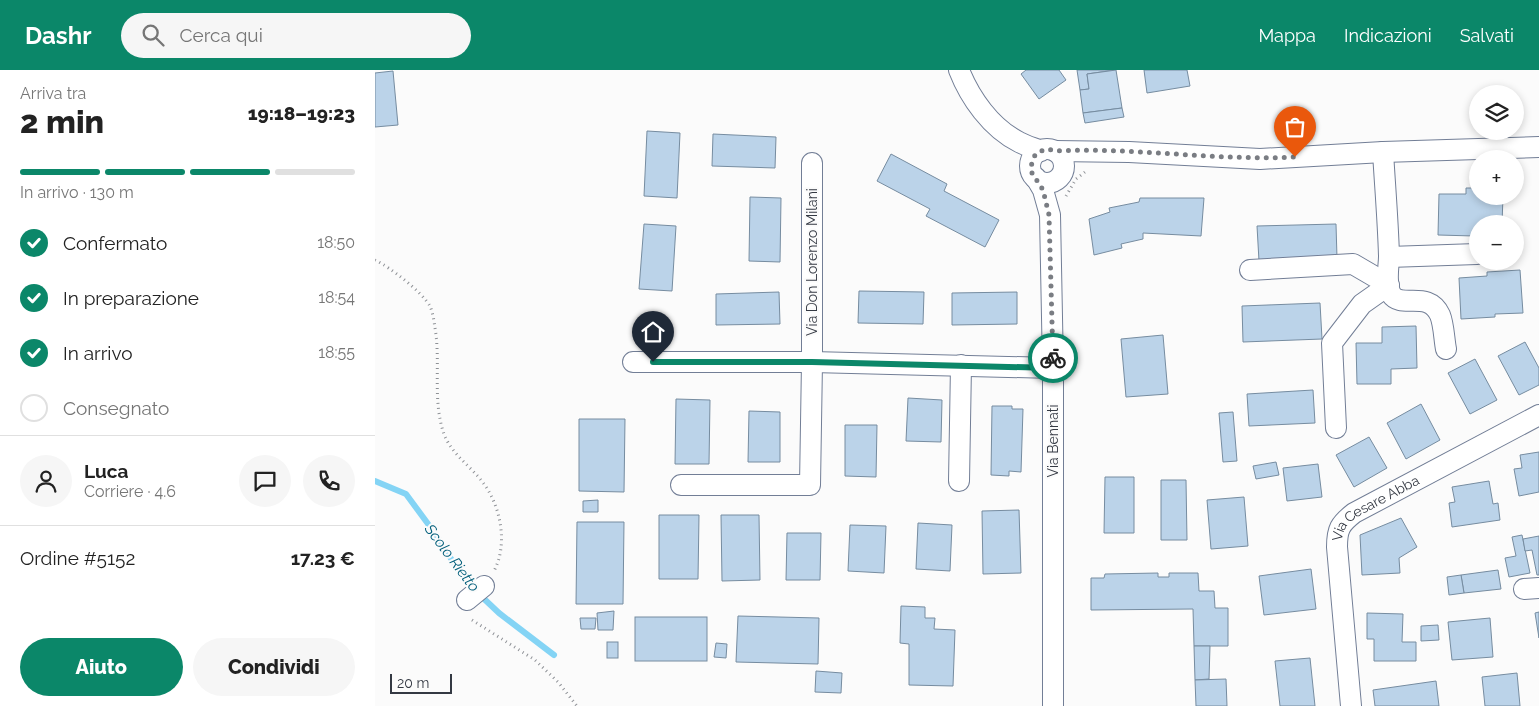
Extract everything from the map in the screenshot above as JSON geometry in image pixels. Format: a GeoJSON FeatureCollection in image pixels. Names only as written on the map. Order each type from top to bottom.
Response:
{"type":"FeatureCollection","features":[{"type":"Feature","properties":{"kind":"street","name":"Via Bennati"},"geometry":{"type":"LineString","coordinates":[[959,70],[968,89],[994,124],[1001,138],[1034,176],[1043,190],[1049,215],[1053,368],[1053,706]]}},
{"type":"Feature","properties":{"kind":"street","name":"Via Bennati"},"geometry":{"type":"LineString","coordinates":[[994,124],[1019,142],[1048,151]]}},
{"type":"Feature","properties":{"kind":"street"},"geometry":{"type":"LineString","coordinates":[[1048,151],[1061,156],[1064,162],[1064,170],[1059,178],[1052,182],[1043,182],[1034,176],[1031,166],[1035,155],[1048,151],[1129,152],[1259,159],[1383,152],[1539,147]]}},
{"type":"Feature","properties":{"kind":"street"},"geometry":{"type":"LineString","coordinates":[[1383,152],[1389,285],[1392,295],[1399,300],[1425,301],[1433,305],[1441,316],[1446,349]]}},
{"type":"Feature","properties":{"kind":"street","name":"Via Don Lorenzo Milani"},"geometry":{"type":"LineString","coordinates":[[681,485],[810,485],[812,362],[811,163]]}},
{"type":"Feature","properties":{"kind":"street"},"geometry":{"type":"LineString","coordinates":[[1389,257],[1469,254]]}},
{"type":"Feature","properties":{"kind":"street"},"geometry":{"type":"LineString","coordinates":[[1250,270],[1353,264],[1389,285]]}},
{"type":"Feature","properties":{"kind":"street"},"geometry":{"type":"LineString","coordinates":[[1336,428],[1332,343],[1362,304],[1389,285]]}},
{"type":"Feature","properties":{"kind":"street"},"geometry":{"type":"LineString","coordinates":[[633,362],[812,362],[1053,368]]}},
{"type":"Feature","properties":{"kind":"street"},"geometry":{"type":"LineString","coordinates":[[959,481],[961,365]]}},
{"type":"Feature","properties":{"kind":"street","name":"Via Cesare Abba"},"geometry":{"type":"LineString","coordinates":[[1351,706],[1337,547],[1337,534],[1343,522],[1354,513],[1539,415]]}},
{"type":"Feature","properties":{"kind":"street"},"geometry":{"type":"LineString","coordinates":[[467,600],[484,586]]}},
{"type":"Feature","properties":{"kind":"path"},"geometry":{"type":"LineString","coordinates":[[375,260],[386,265],[407,282],[426,300],[431,309],[437,343],[437,404],[445,436],[454,452],[484,484],[494,502],[499,520],[501,534],[496,569],[484,586]]}},
{"type":"Feature","properties":{"kind":"path"},"geometry":{"type":"LineString","coordinates":[[467,600],[463,609],[468,618],[535,660],[558,682],[577,706]]}},
{"type":"Feature","properties":{"kind":"building"},"geometry":{"type":"Polygon","coordinates":[[[1026,70],[1059,70],[1066,80],[1039,99],[1021,74],[1026,70]]]}},
{"type":"Feature","properties":{"kind":"building"},"geometry":{"type":"Polygon","coordinates":[[[1077,70],[1115,70],[1087,74],[1089,89],[1080,90],[1077,70]]]}},
{"type":"Feature","properties":{"kind":"building"},"geometry":{"type":"Polygon","coordinates":[[[1116,70],[1122,108],[1083,113],[1080,90],[1089,89],[1087,74],[1116,70]]]}},
{"type":"Feature","properties":{"kind":"building"},"geometry":{"type":"Polygon","coordinates":[[[1144,70],[1187,70],[1190,86],[1147,93],[1144,70]]]}},
{"type":"Feature","properties":{"kind":"building"},"geometry":{"type":"Polygon","coordinates":[[[393,71],[398,125],[375,127],[375,73],[393,71]]]}},
{"type":"Feature","properties":{"kind":"building"},"geometry":{"type":"Polygon","coordinates":[[[1122,108],[1124,117],[1085,123],[1083,113],[1122,108]]]}},
{"type":"Feature","properties":{"kind":"building"},"geometry":{"type":"Polygon","coordinates":[[[647,131],[680,133],[677,198],[644,196],[647,131]]]}},
{"type":"Feature","properties":{"kind":"building"},"geometry":{"type":"Polygon","coordinates":[[[713,134],[776,137],[775,168],[712,166],[713,134]]]}},
{"type":"Feature","properties":{"kind":"building"},"geometry":{"type":"Polygon","coordinates":[[[891,154],[947,184],[944,191],[999,220],[985,247],[926,216],[930,209],[877,181],[891,154]]]}},
{"type":"Feature","properties":{"kind":"building"},"geometry":{"type":"Polygon","coordinates":[[[1466,188],[1469,188],[1469,205],[1503,205],[1502,215],[1469,215],[1469,236],[1438,235],[1439,194],[1466,194],[1466,188]]]}},
{"type":"Feature","properties":{"kind":"building"},"geometry":{"type":"Polygon","coordinates":[[[750,197],[781,198],[780,262],[749,261],[750,197]]]}},
{"type":"Feature","properties":{"kind":"building"},"geometry":{"type":"Polygon","coordinates":[[[1140,198],[1204,198],[1201,236],[1143,233],[1143,239],[1121,244],[1122,248],[1094,255],[1089,219],[1110,212],[1109,208],[1139,202],[1140,198]]]}},
{"type":"Feature","properties":{"kind":"building"},"geometry":{"type":"Polygon","coordinates":[[[644,224],[676,226],[672,291],[639,289],[644,224]]]}},
{"type":"Feature","properties":{"kind":"building"},"geometry":{"type":"Polygon","coordinates":[[[1336,224],[1337,258],[1259,261],[1257,226],[1336,224]]]}},
{"type":"Feature","properties":{"kind":"building"},"geometry":{"type":"Polygon","coordinates":[[[1520,270],[1523,313],[1495,314],[1495,317],[1461,319],[1459,278],[1487,276],[1487,272],[1520,270]]]}},
{"type":"Feature","properties":{"kind":"building"},"geometry":{"type":"Polygon","coordinates":[[[859,291],[924,292],[923,324],[858,323],[859,291]]]}},
{"type":"Feature","properties":{"kind":"building"},"geometry":{"type":"Polygon","coordinates":[[[779,292],[780,324],[716,325],[716,294],[779,292]]]}},
{"type":"Feature","properties":{"kind":"building"},"geometry":{"type":"Polygon","coordinates":[[[1017,292],[1017,324],[952,325],[952,293],[1017,292]]]}},
{"type":"Feature","properties":{"kind":"building"},"geometry":{"type":"Polygon","coordinates":[[[1320,303],[1322,339],[1243,342],[1242,306],[1320,303]]]}},
{"type":"Feature","properties":{"kind":"building"},"geometry":{"type":"Polygon","coordinates":[[[1416,326],[1417,368],[1391,369],[1391,384],[1357,384],[1356,343],[1382,343],[1382,327],[1416,326]]]}},
{"type":"Feature","properties":{"kind":"building"},"geometry":{"type":"Polygon","coordinates":[[[1163,335],[1168,394],[1126,397],[1121,339],[1163,335]]]}},
{"type":"Feature","properties":{"kind":"building"},"geometry":{"type":"Polygon","coordinates":[[[1525,342],[1539,368],[1539,385],[1519,395],[1498,356],[1525,342]]]}},
{"type":"Feature","properties":{"kind":"building"},"geometry":{"type":"Polygon","coordinates":[[[1475,359],[1497,400],[1470,414],[1448,373],[1475,359]]]}},
{"type":"Feature","properties":{"kind":"building"},"geometry":{"type":"Polygon","coordinates":[[[1313,390],[1315,423],[1249,426],[1247,394],[1313,390]]]}},
{"type":"Feature","properties":{"kind":"building"},"geometry":{"type":"Polygon","coordinates":[[[908,398],[942,400],[941,442],[906,441],[908,398]]]}},
{"type":"Feature","properties":{"kind":"building"},"geometry":{"type":"Polygon","coordinates":[[[676,399],[710,400],[709,464],[675,464],[676,399]]]}},
{"type":"Feature","properties":{"kind":"building"},"geometry":{"type":"Polygon","coordinates":[[[1421,404],[1440,440],[1406,459],[1387,423],[1421,404]]]}},
{"type":"Feature","properties":{"kind":"building"},"geometry":{"type":"Polygon","coordinates":[[[992,406],[1012,406],[1012,409],[1023,409],[1021,472],[1009,471],[1009,476],[991,475],[992,406]]]}},
{"type":"Feature","properties":{"kind":"building"},"geometry":{"type":"Polygon","coordinates":[[[749,411],[780,412],[780,462],[748,462],[749,411]]]}},
{"type":"Feature","properties":{"kind":"building"},"geometry":{"type":"Polygon","coordinates":[[[1233,412],[1237,461],[1223,462],[1219,413],[1233,412]]]}},
{"type":"Feature","properties":{"kind":"building"},"geometry":{"type":"Polygon","coordinates":[[[579,419],[625,419],[624,492],[579,491],[579,419]]]}},
{"type":"Feature","properties":{"kind":"building"},"geometry":{"type":"Polygon","coordinates":[[[845,425],[877,425],[876,477],[845,476],[845,425]]]}},
{"type":"Feature","properties":{"kind":"building"},"geometry":{"type":"Polygon","coordinates":[[[1369,437],[1387,468],[1354,487],[1336,455],[1369,437]]]}},
{"type":"Feature","properties":{"kind":"building"},"geometry":{"type":"Polygon","coordinates":[[[1539,452],[1539,492],[1519,496],[1514,469],[1522,468],[1520,455],[1539,452]]]}},
{"type":"Feature","properties":{"kind":"building"},"geometry":{"type":"Polygon","coordinates":[[[1276,462],[1279,475],[1256,479],[1253,466],[1276,462]]]}},
{"type":"Feature","properties":{"kind":"building"},"geometry":{"type":"Polygon","coordinates":[[[1318,464],[1322,497],[1287,501],[1283,468],[1318,464]]]}},
{"type":"Feature","properties":{"kind":"building"},"geometry":{"type":"Polygon","coordinates":[[[1105,477],[1134,477],[1134,533],[1104,533],[1105,477]]]}},
{"type":"Feature","properties":{"kind":"building"},"geometry":{"type":"Polygon","coordinates":[[[1161,480],[1186,480],[1187,540],[1161,540],[1161,480]]]}},
{"type":"Feature","properties":{"kind":"building"},"geometry":{"type":"Polygon","coordinates":[[[1489,481],[1493,504],[1498,503],[1500,520],[1452,527],[1449,503],[1455,502],[1452,487],[1489,481]]]}},
{"type":"Feature","properties":{"kind":"building"},"geometry":{"type":"Polygon","coordinates":[[[1244,497],[1248,546],[1211,549],[1207,500],[1244,497]]]}},
{"type":"Feature","properties":{"kind":"building"},"geometry":{"type":"Polygon","coordinates":[[[598,500],[598,512],[583,512],[583,501],[598,500]]]}},
{"type":"Feature","properties":{"kind":"building"},"geometry":{"type":"Polygon","coordinates":[[[1019,510],[1021,573],[983,574],[982,511],[1019,510]]]}},
{"type":"Feature","properties":{"kind":"building"},"geometry":{"type":"Polygon","coordinates":[[[659,515],[699,515],[698,579],[659,579],[659,515]]]}},
{"type":"Feature","properties":{"kind":"building"},"geometry":{"type":"Polygon","coordinates":[[[721,515],[759,515],[760,580],[722,581],[721,515]]]}},
{"type":"Feature","properties":{"kind":"building"},"geometry":{"type":"Polygon","coordinates":[[[1401,518],[1417,547],[1399,558],[1400,573],[1362,575],[1360,535],[1401,518]]]}},
{"type":"Feature","properties":{"kind":"building"},"geometry":{"type":"Polygon","coordinates":[[[577,522],[624,522],[623,604],[576,604],[577,522]]]}},
{"type":"Feature","properties":{"kind":"building"},"geometry":{"type":"Polygon","coordinates":[[[918,523],[952,525],[950,571],[916,569],[918,523]]]}},
{"type":"Feature","properties":{"kind":"building"},"geometry":{"type":"Polygon","coordinates":[[[850,525],[886,526],[884,573],[848,571],[850,525]]]}},
{"type":"Feature","properties":{"kind":"building"},"geometry":{"type":"Polygon","coordinates":[[[787,533],[821,533],[820,580],[786,580],[787,533]]]}},
{"type":"Feature","properties":{"kind":"building"},"geometry":{"type":"Polygon","coordinates":[[[1522,535],[1530,573],[1509,577],[1505,558],[1516,556],[1512,537],[1522,535]]]}},
{"type":"Feature","properties":{"kind":"building"},"geometry":{"type":"Polygon","coordinates":[[[1539,536],[1539,575],[1537,575],[1532,550],[1525,551],[1523,539],[1539,536]]]}},
{"type":"Feature","properties":{"kind":"building"},"geometry":{"type":"Polygon","coordinates":[[[1311,569],[1316,609],[1264,615],[1259,576],[1311,569]]]}},
{"type":"Feature","properties":{"kind":"building"},"geometry":{"type":"Polygon","coordinates":[[[1498,570],[1501,589],[1464,593],[1461,575],[1498,570]]]}},
{"type":"Feature","properties":{"kind":"building"},"geometry":{"type":"Polygon","coordinates":[[[1158,573],[1158,577],[1169,577],[1169,573],[1198,573],[1199,591],[1214,591],[1215,608],[1228,608],[1228,646],[1194,646],[1193,609],[1091,610],[1091,578],[1104,578],[1105,574],[1158,573]]]}},
{"type":"Feature","properties":{"kind":"building"},"geometry":{"type":"Polygon","coordinates":[[[1461,575],[1464,593],[1449,595],[1447,577],[1461,575]]]}},
{"type":"Feature","properties":{"kind":"building"},"geometry":{"type":"Polygon","coordinates":[[[901,606],[925,607],[925,618],[935,618],[934,629],[955,630],[953,686],[909,685],[909,644],[900,643],[901,606]]]}},
{"type":"Feature","properties":{"kind":"building"},"geometry":{"type":"Polygon","coordinates":[[[614,611],[613,630],[598,630],[597,613],[614,611]]]}},
{"type":"Feature","properties":{"kind":"building"},"geometry":{"type":"Polygon","coordinates":[[[1539,612],[1539,638],[1535,613],[1539,612]]]}},
{"type":"Feature","properties":{"kind":"building"},"geometry":{"type":"Polygon","coordinates":[[[1367,613],[1403,614],[1402,642],[1416,642],[1416,661],[1374,661],[1374,639],[1367,639],[1367,613]]]}},
{"type":"Feature","properties":{"kind":"building"},"geometry":{"type":"Polygon","coordinates":[[[738,616],[819,618],[818,664],[736,662],[738,616]]]}},
{"type":"Feature","properties":{"kind":"building"},"geometry":{"type":"Polygon","coordinates":[[[635,617],[707,617],[707,661],[635,661],[635,617]]]}},
{"type":"Feature","properties":{"kind":"building"},"geometry":{"type":"Polygon","coordinates":[[[580,618],[596,618],[595,629],[581,629],[580,618]]]}},
{"type":"Feature","properties":{"kind":"building"},"geometry":{"type":"Polygon","coordinates":[[[1490,618],[1493,657],[1452,660],[1448,622],[1490,618]]]}},
{"type":"Feature","properties":{"kind":"building"},"geometry":{"type":"Polygon","coordinates":[[[1438,625],[1439,640],[1421,641],[1421,626],[1438,625]]]}},
{"type":"Feature","properties":{"kind":"building"},"geometry":{"type":"Polygon","coordinates":[[[607,642],[618,642],[618,658],[607,658],[607,642]]]}},
{"type":"Feature","properties":{"kind":"building"},"geometry":{"type":"Polygon","coordinates":[[[716,643],[727,644],[726,658],[714,657],[716,643]]]}},
{"type":"Feature","properties":{"kind":"building"},"geometry":{"type":"Polygon","coordinates":[[[1194,646],[1210,646],[1209,679],[1195,680],[1194,646]]]}},
{"type":"Feature","properties":{"kind":"building"},"geometry":{"type":"Polygon","coordinates":[[[1310,658],[1315,706],[1280,706],[1275,661],[1310,658]]]}},
{"type":"Feature","properties":{"kind":"building"},"geometry":{"type":"Polygon","coordinates":[[[816,671],[842,673],[841,693],[815,692],[816,671]]]}},
{"type":"Feature","properties":{"kind":"building"},"geometry":{"type":"Polygon","coordinates":[[[1517,673],[1520,706],[1485,706],[1482,677],[1517,673]]]}},
{"type":"Feature","properties":{"kind":"building"},"geometry":{"type":"Polygon","coordinates":[[[1226,679],[1227,706],[1196,706],[1195,680],[1226,679]]]}},
{"type":"Feature","properties":{"kind":"building"},"geometry":{"type":"Polygon","coordinates":[[[1436,681],[1439,706],[1375,706],[1373,690],[1436,681]]]}},
{"type":"Feature","properties":{"kind":"waterway","name":"Scolo Rietto"},"geometry":{"type":"LineString","coordinates":[[375,481],[406,494],[434,532],[462,576],[499,613],[554,655]]}},
{"type":"Feature","properties":{"kind":"way so far"},"geometry":{"type":"LineString","coordinates":[[1053,358],[1049,215],[1043,190],[1032,173],[1032,160],[1035,155],[1048,149],[1055,151],[1129,152],[1259,159],[1295,157]]}},
{"type":"Feature","properties":{"kind":"route"},"geometry":{"type":"LineString","coordinates":[[653,362],[812,362],[1053,368],[1053,358]]}}]}
